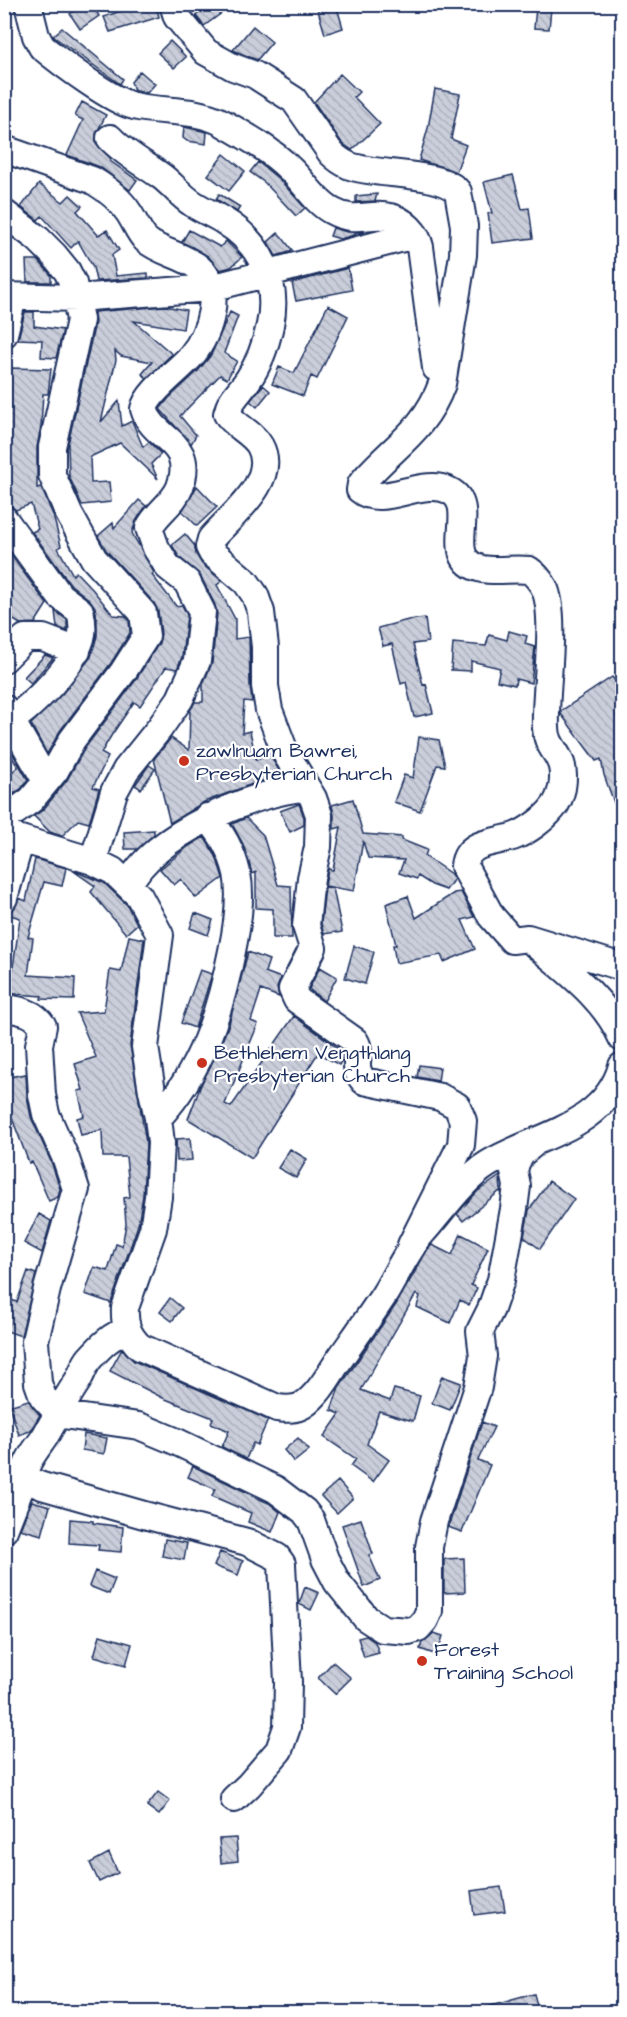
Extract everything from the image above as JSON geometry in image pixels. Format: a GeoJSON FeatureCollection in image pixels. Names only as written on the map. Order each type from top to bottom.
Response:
{"type":"FeatureCollection","features":[{"type":"Feature","properties":{"kind":"street"},"geometry":{"type":"LineString","coordinates":[[28,4],[36,36],[42,47],[116,99],[142,108],[194,113],[216,119],[276,156],[332,211],[357,218],[390,217],[403,223],[416,235],[420,247],[439,391]]}},
{"type":"Feature","properties":{"kind":"street"},"geometry":{"type":"LineString","coordinates":[[173,4],[177,17],[206,51],[233,67],[255,75],[294,100],[330,153],[337,159],[352,166],[444,182],[458,192],[464,226],[463,255],[445,368],[439,391],[424,419],[370,473],[361,484],[360,490],[365,494],[378,496],[409,489],[448,490],[457,496],[462,505],[460,544],[464,557],[480,568],[529,570],[544,587],[548,606],[549,631],[546,727],[549,740],[563,768],[561,793],[558,801],[544,817],[516,836],[481,844],[466,857],[464,866],[491,916],[512,940],[528,938],[622,967]]}},
{"type":"Feature","properties":{"kind":"street"},"geometry":{"type":"LineString","coordinates":[[4,898],[13,837],[93,861],[113,871],[138,896],[160,935],[145,1047],[161,1143],[157,1213],[125,1308],[124,1319],[127,1331],[140,1347],[277,1408],[289,1409],[301,1406],[319,1390],[384,1294],[461,1145],[464,1121],[457,1107],[440,1097],[364,1081],[356,1068],[358,1047],[355,1041],[297,1000],[292,989],[313,948],[306,926],[311,878],[318,847],[319,815],[285,752],[269,710],[265,686],[265,647],[261,612],[255,595],[246,582],[212,553],[209,547],[210,539],[250,497],[263,470],[264,459],[261,447],[227,414],[229,405],[254,371],[271,323],[272,299],[269,274],[258,254],[240,233],[225,221],[185,198],[161,177],[123,152],[110,138]]}},
{"type":"Feature","properties":{"kind":"street"},"geometry":{"type":"LineString","coordinates":[[4,149],[92,180],[105,188],[122,203],[147,240],[199,268],[211,288],[211,316],[199,346],[193,355],[150,397],[144,409],[147,417],[176,446],[181,456],[182,478],[179,490],[153,520],[149,528],[151,537],[168,567],[187,582],[202,612],[197,661],[180,699],[126,770],[114,792],[93,861]]}},
{"type":"Feature","properties":{"kind":"street"},"geometry":{"type":"LineString","coordinates":[[4,213],[38,239],[67,271],[73,283],[80,320],[52,447],[52,475],[94,559],[143,613],[146,636],[129,663],[72,740],[55,771],[31,800],[16,811],[4,816]]}},
{"type":"Feature","properties":{"kind":"street"},"geometry":{"type":"LineString","coordinates":[[4,334],[9,297],[76,298],[211,288],[416,235]]}},
{"type":"Feature","properties":{"kind":"street"},"geometry":{"type":"LineString","coordinates":[[4,519],[60,596],[80,611],[82,635],[77,651],[36,701],[7,718],[46,781]]}},
{"type":"Feature","properties":{"kind":"street"},"geometry":{"type":"LineString","coordinates":[[4,659],[25,638],[43,638],[77,651]]}},
{"type":"Feature","properties":{"kind":"street"},"geometry":{"type":"LineString","coordinates":[[129,885],[142,864],[207,817],[254,799],[306,788]]}},
{"type":"Feature","properties":{"kind":"street"},"geometry":{"type":"LineString","coordinates":[[158,1118],[170,1105],[190,1075],[210,1033],[221,1003],[237,929],[237,876],[232,857],[225,841],[207,817]]}},
{"type":"Feature","properties":{"kind":"street"},"geometry":{"type":"LineString","coordinates":[[528,938],[591,993],[614,1019],[622,1038]]}},
{"type":"Feature","properties":{"kind":"street"},"geometry":{"type":"LineString","coordinates":[[4,1008],[19,1010],[37,1017],[43,1026],[39,1045],[42,1095],[46,1114],[76,1189],[47,1289],[35,1341],[38,1383],[48,1404],[57,1412],[70,1416],[139,1426],[176,1441],[275,1489],[304,1511],[311,1520],[325,1559],[337,1582],[366,1618],[383,1629],[394,1632],[418,1628],[429,1611],[429,1547],[436,1513],[478,1387],[483,1356],[480,1331],[501,1280],[517,1186],[514,1171],[516,1163],[533,1144]]}},
{"type":"Feature","properties":{"kind":"street"},"geometry":{"type":"LineString","coordinates":[[411,1245],[466,1184],[486,1166],[577,1123],[603,1102],[620,1076],[622,1066]]}},
{"type":"Feature","properties":{"kind":"street"},"geometry":{"type":"LineString","coordinates":[[4,1530],[16,1483],[35,1449],[43,1440],[57,1412],[79,1380],[88,1360],[112,1337],[127,1331]]}},
{"type":"Feature","properties":{"kind":"street"},"geometry":{"type":"LineString","coordinates":[[16,1483],[42,1486],[247,1542],[277,1557],[282,1564],[288,1682],[287,1727],[279,1750],[234,1799]]}},
{"type":"Feature","properties":{"kind":"building"},"geometry":{"type":"Polygon","coordinates":[[[85,4],[92,4],[99,16],[80,29],[70,14],[85,4]]]}},
{"type":"Feature","properties":{"kind":"building"},"geometry":{"type":"Polygon","coordinates":[[[124,4],[156,4],[159,17],[110,32],[104,17],[126,9],[124,4]]]}},
{"type":"Feature","properties":{"kind":"building"},"geometry":{"type":"Polygon","coordinates":[[[207,4],[234,4],[204,26],[196,16],[207,4]]]}},
{"type":"Feature","properties":{"kind":"building"},"geometry":{"type":"Polygon","coordinates":[[[316,4],[336,4],[343,28],[325,34],[316,4]]]}},
{"type":"Feature","properties":{"kind":"building"},"geometry":{"type":"Polygon","coordinates":[[[536,7],[551,8],[549,29],[534,28],[536,7]]]}},
{"type":"Feature","properties":{"kind":"building"},"geometry":{"type":"Polygon","coordinates":[[[253,26],[272,42],[257,60],[233,50],[253,26]]]}},
{"type":"Feature","properties":{"kind":"building"},"geometry":{"type":"Polygon","coordinates":[[[62,28],[123,79],[120,84],[53,36],[62,28]]]}},
{"type":"Feature","properties":{"kind":"building"},"geometry":{"type":"Polygon","coordinates":[[[170,41],[186,57],[174,68],[158,53],[170,41]]]}},
{"type":"Feature","properties":{"kind":"building"},"geometry":{"type":"Polygon","coordinates":[[[140,71],[155,84],[147,93],[134,90],[131,82],[140,71]]]}},
{"type":"Feature","properties":{"kind":"building"},"geometry":{"type":"Polygon","coordinates":[[[340,74],[359,92],[354,97],[380,124],[352,150],[342,143],[314,102],[340,74]]]}},
{"type":"Feature","properties":{"kind":"building"},"geometry":{"type":"Polygon","coordinates":[[[435,89],[460,94],[451,139],[466,145],[456,172],[419,160],[435,89]]]}},
{"type":"Feature","properties":{"kind":"building"},"geometry":{"type":"Polygon","coordinates":[[[82,102],[106,115],[96,134],[96,143],[111,159],[110,161],[137,180],[130,190],[100,167],[67,155],[83,120],[75,116],[82,102]]]}},
{"type":"Feature","properties":{"kind":"building"},"geometry":{"type":"Polygon","coordinates":[[[184,127],[207,132],[206,144],[187,141],[183,138],[184,127]]]}},
{"type":"Feature","properties":{"kind":"building"},"geometry":{"type":"Polygon","coordinates":[[[224,154],[245,171],[229,191],[208,175],[224,154]]]}},
{"type":"Feature","properties":{"kind":"building"},"geometry":{"type":"Polygon","coordinates":[[[258,162],[280,180],[305,208],[296,216],[265,183],[250,172],[258,162]]]}},
{"type":"Feature","properties":{"kind":"building"},"geometry":{"type":"Polygon","coordinates":[[[513,175],[522,209],[529,208],[533,238],[492,243],[488,213],[492,213],[484,182],[513,175]]]}},
{"type":"Feature","properties":{"kind":"building"},"geometry":{"type":"Polygon","coordinates":[[[39,184],[63,202],[70,195],[82,206],[77,211],[98,235],[107,230],[119,250],[112,255],[116,276],[148,273],[148,278],[96,281],[93,267],[78,241],[71,248],[42,216],[38,220],[21,207],[39,184]]]}},
{"type":"Feature","properties":{"kind":"building"},"geometry":{"type":"Polygon","coordinates":[[[219,194],[240,207],[237,212],[216,199],[219,194]]]}},
{"type":"Feature","properties":{"kind":"building"},"geometry":{"type":"Polygon","coordinates":[[[377,194],[375,201],[356,202],[356,196],[377,194]]]}},
{"type":"Feature","properties":{"kind":"building"},"geometry":{"type":"Polygon","coordinates":[[[333,228],[347,232],[365,232],[340,239],[330,236],[333,228]]]}},
{"type":"Feature","properties":{"kind":"building"},"geometry":{"type":"Polygon","coordinates":[[[189,230],[220,247],[226,241],[242,257],[231,267],[220,270],[208,256],[182,242],[189,230]]]}},
{"type":"Feature","properties":{"kind":"building"},"geometry":{"type":"Polygon","coordinates":[[[278,233],[293,251],[276,256],[268,242],[278,233]]]}},
{"type":"Feature","properties":{"kind":"building"},"geometry":{"type":"Polygon","coordinates":[[[26,260],[38,260],[51,275],[51,282],[27,282],[26,260]]]}},
{"type":"Feature","properties":{"kind":"building"},"geometry":{"type":"Polygon","coordinates":[[[348,268],[352,290],[296,301],[292,283],[348,268]]]}},
{"type":"Feature","properties":{"kind":"building"},"geometry":{"type":"Polygon","coordinates":[[[328,305],[348,316],[317,379],[311,376],[303,396],[272,384],[279,367],[294,373],[328,305]]]}},
{"type":"Feature","properties":{"kind":"building"},"geometry":{"type":"Polygon","coordinates":[[[165,306],[186,310],[183,329],[134,321],[172,354],[147,378],[142,374],[152,362],[121,356],[115,351],[116,360],[101,422],[119,401],[122,426],[132,421],[143,447],[149,442],[161,454],[151,464],[158,479],[120,443],[90,457],[91,483],[109,482],[111,502],[82,505],[69,476],[68,444],[95,323],[94,312],[165,306]]]}},
{"type":"Feature","properties":{"kind":"building"},"geometry":{"type":"Polygon","coordinates":[[[25,312],[34,312],[34,326],[63,330],[56,358],[41,357],[42,340],[18,339],[25,312]]]}},
{"type":"Feature","properties":{"kind":"building"},"geometry":{"type":"Polygon","coordinates":[[[230,312],[238,316],[224,353],[237,361],[227,379],[220,375],[180,416],[196,435],[191,444],[160,409],[211,355],[230,312]]]}},
{"type":"Feature","properties":{"kind":"building"},"geometry":{"type":"Polygon","coordinates":[[[9,368],[51,369],[48,394],[43,394],[37,447],[37,488],[41,487],[53,515],[61,546],[58,548],[73,575],[76,572],[113,615],[125,616],[129,620],[130,633],[111,663],[60,731],[47,754],[31,724],[62,694],[91,657],[97,636],[97,620],[95,607],[90,600],[71,585],[32,532],[38,529],[31,504],[16,510],[4,504],[4,399],[9,368]]]}},
{"type":"Feature","properties":{"kind":"building"},"geometry":{"type":"Polygon","coordinates":[[[263,385],[270,391],[257,407],[250,401],[263,385]]]}},
{"type":"Feature","properties":{"kind":"building"},"geometry":{"type":"Polygon","coordinates":[[[197,486],[217,507],[197,526],[182,511],[197,486]]]}},
{"type":"Feature","properties":{"kind":"building"},"geometry":{"type":"Polygon","coordinates":[[[139,500],[146,506],[136,521],[132,533],[154,573],[152,575],[176,606],[182,605],[187,615],[182,657],[177,669],[166,667],[140,706],[134,702],[101,753],[108,757],[93,787],[99,789],[89,823],[78,820],[62,836],[50,832],[34,816],[43,810],[67,780],[85,748],[135,681],[159,643],[161,634],[158,611],[154,603],[106,550],[98,536],[113,523],[114,528],[139,500]]]}},
{"type":"Feature","properties":{"kind":"building"},"geometry":{"type":"Polygon","coordinates":[[[185,534],[195,546],[196,554],[202,564],[222,581],[217,585],[235,619],[235,639],[249,637],[252,702],[244,701],[242,733],[250,731],[256,760],[270,755],[282,776],[255,783],[204,802],[170,823],[154,759],[171,738],[189,750],[190,711],[195,702],[203,702],[203,684],[212,663],[217,614],[200,575],[179,557],[172,545],[185,534]]]}},
{"type":"Feature","properties":{"kind":"building"},"geometry":{"type":"Polygon","coordinates":[[[4,546],[47,604],[35,623],[20,624],[4,614],[4,546]]]}},
{"type":"Feature","properties":{"kind":"building"},"geometry":{"type":"Polygon","coordinates":[[[55,611],[67,620],[67,631],[57,627],[55,611]]]}},
{"type":"Feature","properties":{"kind":"building"},"geometry":{"type":"Polygon","coordinates":[[[425,618],[428,642],[413,644],[423,685],[426,684],[433,713],[414,717],[406,682],[401,684],[392,644],[383,646],[378,628],[425,618]]]}},
{"type":"Feature","properties":{"kind":"building"},"geometry":{"type":"Polygon","coordinates":[[[509,631],[527,636],[525,644],[535,647],[531,683],[516,679],[515,685],[497,681],[500,668],[471,661],[471,671],[451,670],[453,643],[486,646],[489,635],[507,640],[509,631]]]}},
{"type":"Feature","properties":{"kind":"building"},"geometry":{"type":"Polygon","coordinates":[[[45,655],[53,658],[31,683],[24,677],[45,655]]]}},
{"type":"Feature","properties":{"kind":"building"},"geometry":{"type":"Polygon","coordinates":[[[612,677],[622,690],[622,711],[616,716],[622,725],[621,822],[604,775],[601,759],[596,761],[561,714],[561,711],[612,677]]]}},
{"type":"Feature","properties":{"kind":"building"},"geometry":{"type":"Polygon","coordinates":[[[419,737],[439,740],[445,766],[437,765],[420,811],[394,802],[404,775],[413,778],[419,737]]]}},
{"type":"Feature","properties":{"kind":"building"},"geometry":{"type":"Polygon","coordinates":[[[7,744],[28,780],[21,789],[7,798],[4,795],[4,778],[18,767],[5,746],[7,744]]]}},
{"type":"Feature","properties":{"kind":"building"},"geometry":{"type":"Polygon","coordinates":[[[149,765],[155,769],[141,789],[135,785],[149,765]]]}},
{"type":"Feature","properties":{"kind":"building"},"geometry":{"type":"Polygon","coordinates":[[[353,799],[363,834],[402,837],[402,840],[427,850],[425,856],[451,874],[454,879],[446,890],[418,876],[417,879],[399,873],[404,860],[368,858],[363,841],[354,891],[325,886],[328,869],[333,870],[341,827],[334,829],[332,805],[353,799]]]}},
{"type":"Feature","properties":{"kind":"building"},"geometry":{"type":"Polygon","coordinates":[[[299,804],[304,817],[304,825],[290,832],[280,811],[299,804]]]}},
{"type":"Feature","properties":{"kind":"building"},"geometry":{"type":"Polygon","coordinates":[[[246,818],[263,835],[278,885],[291,886],[292,938],[273,938],[273,909],[256,908],[256,872],[252,874],[243,844],[232,824],[246,818]]]}},
{"type":"Feature","properties":{"kind":"building"},"geometry":{"type":"Polygon","coordinates":[[[154,830],[154,834],[138,849],[125,849],[124,832],[154,830]]]}},
{"type":"Feature","properties":{"kind":"building"},"geometry":{"type":"Polygon","coordinates":[[[204,837],[216,856],[223,878],[196,898],[181,879],[174,885],[160,869],[204,837]]]}},
{"type":"Feature","properties":{"kind":"building"},"geometry":{"type":"Polygon","coordinates":[[[35,859],[66,868],[62,886],[44,882],[28,937],[33,938],[28,975],[75,978],[74,1000],[41,999],[42,996],[4,993],[4,974],[12,974],[20,918],[4,913],[14,909],[19,898],[26,901],[35,859]]]}},
{"type":"Feature","properties":{"kind":"building"},"geometry":{"type":"Polygon","coordinates":[[[72,870],[104,883],[127,905],[137,924],[126,934],[91,892],[95,886],[72,870]]]}},
{"type":"Feature","properties":{"kind":"building"},"geometry":{"type":"Polygon","coordinates":[[[325,887],[333,888],[342,932],[324,934],[321,924],[325,887]]]}},
{"type":"Feature","properties":{"kind":"building"},"geometry":{"type":"Polygon","coordinates":[[[461,892],[474,917],[462,920],[475,949],[444,962],[441,955],[396,963],[393,945],[396,945],[386,904],[408,896],[416,918],[454,893],[461,892]]]}},
{"type":"Feature","properties":{"kind":"building"},"geometry":{"type":"Polygon","coordinates":[[[195,913],[213,920],[208,935],[190,928],[195,913]]]}},
{"type":"Feature","properties":{"kind":"building"},"geometry":{"type":"Polygon","coordinates":[[[129,936],[144,939],[130,1045],[146,1143],[143,1195],[138,1225],[111,1303],[85,1294],[94,1267],[108,1271],[116,1244],[122,1246],[126,1224],[124,1198],[130,1197],[126,1157],[103,1157],[102,1130],[81,1135],[77,1118],[84,1116],[78,1091],[83,1090],[75,1064],[96,1057],[77,1013],[104,1011],[110,970],[121,972],[129,936]]]}},
{"type":"Feature","properties":{"kind":"building"},"geometry":{"type":"Polygon","coordinates":[[[354,946],[374,952],[365,984],[345,978],[354,946]]]}},
{"type":"Feature","properties":{"kind":"building"},"geometry":{"type":"Polygon","coordinates":[[[248,952],[269,960],[265,972],[281,978],[277,988],[279,997],[261,990],[251,1021],[258,1024],[225,1104],[231,1107],[294,1016],[343,1052],[339,1065],[318,1053],[252,1158],[188,1119],[229,1024],[248,952]]]}},
{"type":"Feature","properties":{"kind":"building"},"geometry":{"type":"Polygon","coordinates":[[[320,967],[337,977],[324,1001],[309,989],[320,967]]]}},
{"type":"Feature","properties":{"kind":"building"},"geometry":{"type":"Polygon","coordinates":[[[200,970],[212,974],[195,1028],[181,1023],[200,970]]]}},
{"type":"Feature","properties":{"kind":"building"},"geometry":{"type":"Polygon","coordinates":[[[419,1065],[440,1068],[438,1081],[417,1077],[419,1065]]]}},
{"type":"Feature","properties":{"kind":"building"},"geometry":{"type":"Polygon","coordinates":[[[26,1074],[31,1117],[52,1164],[60,1189],[58,1197],[49,1201],[32,1162],[29,1163],[12,1118],[4,1120],[4,1078],[26,1074]]]}},
{"type":"Feature","properties":{"kind":"building"},"geometry":{"type":"Polygon","coordinates":[[[190,1138],[192,1160],[177,1161],[176,1139],[190,1138]]]}},
{"type":"Feature","properties":{"kind":"building"},"geometry":{"type":"Polygon","coordinates":[[[290,1149],[307,1159],[296,1178],[278,1168],[290,1149]]]}},
{"type":"Feature","properties":{"kind":"building"},"geometry":{"type":"Polygon","coordinates":[[[500,1176],[501,1193],[500,1191],[463,1221],[457,1214],[478,1191],[500,1176]]]}},
{"type":"Feature","properties":{"kind":"building"},"geometry":{"type":"Polygon","coordinates":[[[549,1181],[574,1199],[540,1249],[524,1237],[529,1210],[549,1181]]]}},
{"type":"Feature","properties":{"kind":"building"},"geometry":{"type":"Polygon","coordinates":[[[39,1214],[51,1221],[42,1253],[24,1243],[39,1214]]]}},
{"type":"Feature","properties":{"kind":"building"},"geometry":{"type":"Polygon","coordinates":[[[461,1234],[488,1248],[471,1285],[477,1288],[469,1305],[460,1300],[450,1323],[417,1307],[420,1296],[416,1294],[361,1390],[390,1401],[394,1389],[420,1396],[413,1421],[379,1411],[367,1444],[389,1460],[373,1482],[351,1466],[356,1459],[324,1437],[340,1414],[331,1410],[339,1388],[397,1303],[428,1249],[432,1245],[452,1255],[461,1234]]]}},
{"type":"Feature","properties":{"kind":"building"},"geometry":{"type":"Polygon","coordinates":[[[28,1271],[36,1274],[21,1336],[4,1330],[4,1308],[8,1299],[17,1302],[28,1271]]]}},
{"type":"Feature","properties":{"kind":"building"},"geometry":{"type":"Polygon","coordinates":[[[170,1298],[182,1308],[172,1321],[160,1312],[170,1298]]]}},
{"type":"Feature","properties":{"kind":"building"},"geometry":{"type":"Polygon","coordinates":[[[122,1349],[134,1361],[268,1420],[257,1445],[253,1443],[246,1459],[222,1447],[229,1431],[211,1423],[213,1418],[163,1398],[110,1371],[122,1349]]]}},
{"type":"Feature","properties":{"kind":"building"},"geometry":{"type":"Polygon","coordinates":[[[442,1376],[461,1383],[450,1410],[432,1403],[442,1376]]]}},
{"type":"Feature","properties":{"kind":"building"},"geometry":{"type":"Polygon","coordinates":[[[28,1400],[40,1415],[30,1431],[19,1435],[9,1406],[28,1400]]]}},
{"type":"Feature","properties":{"kind":"building"},"geometry":{"type":"Polygon","coordinates":[[[482,1422],[494,1427],[478,1460],[490,1465],[462,1532],[448,1527],[482,1422]]]}},
{"type":"Feature","properties":{"kind":"building"},"geometry":{"type":"Polygon","coordinates":[[[84,1434],[107,1438],[104,1454],[82,1450],[84,1434]]]}},
{"type":"Feature","properties":{"kind":"building"},"geometry":{"type":"Polygon","coordinates":[[[298,1438],[309,1450],[294,1462],[284,1450],[298,1438]]]}},
{"type":"Feature","properties":{"kind":"building"},"geometry":{"type":"Polygon","coordinates":[[[193,1466],[269,1503],[280,1512],[272,1532],[248,1522],[251,1513],[212,1496],[215,1489],[188,1477],[193,1466]]]}},
{"type":"Feature","properties":{"kind":"building"},"geometry":{"type":"Polygon","coordinates":[[[338,1481],[353,1498],[337,1513],[321,1496],[338,1481]]]}},
{"type":"Feature","properties":{"kind":"building"},"geometry":{"type":"Polygon","coordinates":[[[32,1501],[50,1506],[42,1535],[20,1529],[32,1501]]]}},
{"type":"Feature","properties":{"kind":"building"},"geometry":{"type":"Polygon","coordinates":[[[70,1519],[123,1527],[121,1552],[98,1550],[99,1545],[69,1543],[70,1519]]]}},
{"type":"Feature","properties":{"kind":"building"},"geometry":{"type":"Polygon","coordinates":[[[361,1519],[373,1554],[369,1555],[380,1580],[364,1587],[342,1525],[361,1519]]]}},
{"type":"Feature","properties":{"kind":"building"},"geometry":{"type":"Polygon","coordinates":[[[165,1539],[187,1543],[184,1560],[162,1556],[165,1539]]]}},
{"type":"Feature","properties":{"kind":"building"},"geometry":{"type":"Polygon","coordinates":[[[220,1552],[243,1561],[238,1575],[214,1566],[220,1552]]]}},
{"type":"Feature","properties":{"kind":"building"},"geometry":{"type":"Polygon","coordinates":[[[464,1558],[465,1592],[444,1593],[444,1559],[464,1558]]]}},
{"type":"Feature","properties":{"kind":"building"},"geometry":{"type":"Polygon","coordinates":[[[95,1571],[115,1579],[109,1594],[89,1586],[95,1571]]]}},
{"type":"Feature","properties":{"kind":"building"},"geometry":{"type":"Polygon","coordinates":[[[305,1587],[319,1593],[311,1610],[299,1604],[305,1587]]]}},
{"type":"Feature","properties":{"kind":"building"},"geometry":{"type":"Polygon","coordinates":[[[434,1633],[443,1636],[437,1655],[420,1649],[422,1642],[434,1633]]]}},
{"type":"Feature","properties":{"kind":"building"},"geometry":{"type":"Polygon","coordinates":[[[100,1635],[132,1644],[126,1665],[94,1656],[100,1635]]]}},
{"type":"Feature","properties":{"kind":"building"},"geometry":{"type":"Polygon","coordinates":[[[366,1636],[375,1642],[379,1653],[364,1657],[358,1638],[366,1636]]]}},
{"type":"Feature","properties":{"kind":"building"},"geometry":{"type":"Polygon","coordinates":[[[333,1662],[351,1678],[335,1694],[318,1678],[333,1662]]]}},
{"type":"Feature","properties":{"kind":"building"},"geometry":{"type":"Polygon","coordinates":[[[158,1792],[170,1801],[159,1815],[147,1806],[158,1792]]]}},
{"type":"Feature","properties":{"kind":"building"},"geometry":{"type":"Polygon","coordinates":[[[236,1838],[238,1861],[221,1863],[219,1839],[236,1838]]]}},
{"type":"Feature","properties":{"kind":"building"},"geometry":{"type":"Polygon","coordinates":[[[109,1853],[118,1873],[99,1882],[90,1863],[109,1853]]]}},
{"type":"Feature","properties":{"kind":"building"},"geometry":{"type":"Polygon","coordinates":[[[501,1887],[505,1911],[474,1915],[471,1891],[501,1887]]]}},
{"type":"Feature","properties":{"kind":"building"},"geometry":{"type":"Polygon","coordinates":[[[534,1994],[539,2013],[484,2013],[483,2008],[534,1994]]]}},
{"type":"Feature","properties":{"kind":"place","name":"zawlnuam Bawrei, Presbyterian Church"},"geometry":{"type":"Point","coordinates":[184,761]}},
{"type":"Feature","properties":{"kind":"place","name":"Bethlehem Vengthlang Presbyterian Church"},"geometry":{"type":"Point","coordinates":[202,1063]}},
{"type":"Feature","properties":{"kind":"place","name":"Forest Training School"},"geometry":{"type":"Point","coordinates":[422,1661]}}]}
